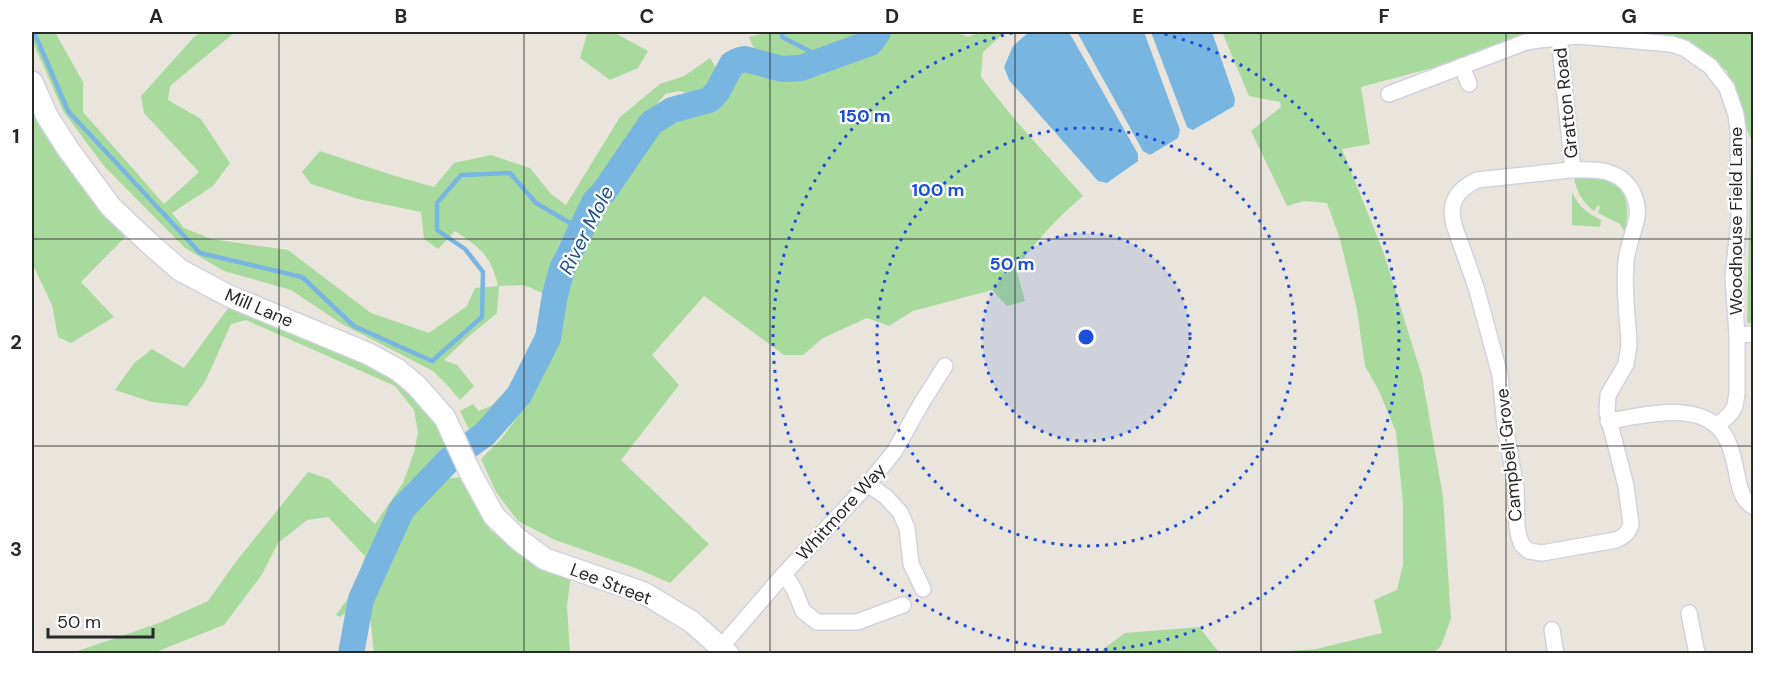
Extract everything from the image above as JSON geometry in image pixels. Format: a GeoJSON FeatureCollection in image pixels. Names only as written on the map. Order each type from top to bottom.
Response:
{"type":"FeatureCollection","features":[{"type":"Feature","properties":{"kind":"street","name":"Woodhouse Field Lane"},"geometry":{"type":"LineString","coordinates":[[1389,94],[1526,42],[1558,37],[1618,38],[1671,44],[1684,48],[1710,66],[1727,88],[1736,115],[1738,131],[1739,219],[1733,278],[1738,374],[1735,406],[1725,421],[1717,426]]}},
{"type":"Feature","properties":{"kind":"street","name":"Gratton Road"},"geometry":{"type":"LineString","coordinates":[[1558,37],[1573,170]]}},
{"type":"Feature","properties":{"kind":"street"},"geometry":{"type":"LineString","coordinates":[[1462,66],[1469,84]]}},
{"type":"Feature","properties":{"kind":"street","name":"Mill Lane"},"geometry":{"type":"LineString","coordinates":[[32,82],[47,116],[68,149],[111,207],[180,270],[228,296],[369,354],[398,370],[416,385],[445,418],[494,516]]}},
{"type":"Feature","properties":{"kind":"street","name":"Campbell Grove"},"geometry":{"type":"LineString","coordinates":[[1573,170],[1613,173],[1628,185],[1636,200],[1637,209],[1625,272],[1628,355],[1626,364],[1608,395],[1608,421],[1626,486],[1631,515],[1630,530],[1616,540],[1542,553],[1529,551],[1522,545],[1516,526],[1516,488],[1505,426],[1500,375],[1476,287],[1451,215],[1455,199],[1467,184],[1478,180],[1573,170]]}},
{"type":"Feature","properties":{"kind":"street"},"geometry":{"type":"LineString","coordinates":[[1737,335],[1754,334]]}},
{"type":"Feature","properties":{"kind":"street","name":"Whitmore Way"},"geometry":{"type":"LineString","coordinates":[[725,650],[784,574],[842,514],[894,452],[945,366]]}},
{"type":"Feature","properties":{"kind":"street"},"geometry":{"type":"LineString","coordinates":[[1608,421],[1670,412],[1684,412],[1708,420],[1717,426],[1726,438],[1744,500],[1754,507]]}},
{"type":"Feature","properties":{"kind":"street"},"geometry":{"type":"LineString","coordinates":[[868,484],[886,497],[900,512],[907,528],[911,564],[923,589]]}},
{"type":"Feature","properties":{"kind":"street","name":"Lee Street"},"geometry":{"type":"LineString","coordinates":[[494,516],[518,540],[545,559],[644,593],[692,622],[725,650]]}},
{"type":"Feature","properties":{"kind":"street"},"geometry":{"type":"LineString","coordinates":[[784,574],[794,589],[803,611],[817,622],[857,622],[903,605]]}},
{"type":"Feature","properties":{"kind":"street"},"geometry":{"type":"LineString","coordinates":[[1689,613],[1700,643]]}},
{"type":"Feature","properties":{"kind":"street"},"geometry":{"type":"LineString","coordinates":[[1552,630],[1556,654]]}},
{"type":"Feature","properties":{"kind":"green space"},"geometry":{"type":"Polygon","coordinates":[[[32,32],[55,32],[83,82],[83,112],[164,204],[199,172],[144,113],[141,96],[194,37],[203,32],[235,32],[170,86],[168,100],[201,119],[230,163],[213,186],[172,213],[184,228],[211,239],[288,250],[371,313],[429,333],[467,306],[475,288],[498,286],[488,259],[478,248],[455,231],[438,249],[424,239],[421,212],[358,199],[311,184],[302,172],[320,151],[434,187],[454,163],[491,155],[530,168],[551,194],[566,205],[620,117],[660,84],[684,76],[710,58],[718,71],[697,95],[679,91],[665,94],[603,170],[579,216],[559,244],[551,263],[545,294],[524,285],[499,286],[497,313],[444,360],[457,365],[474,386],[460,400],[433,371],[342,324],[291,290],[224,271],[185,248],[104,166],[63,111],[32,40],[32,32]]]}},
{"type":"Feature","properties":{"kind":"green space"},"geometry":{"type":"Polygon","coordinates":[[[613,32],[648,51],[638,68],[610,80],[580,58],[587,34],[613,32]]]}},
{"type":"Feature","properties":{"kind":"green space"},"geometry":{"type":"Polygon","coordinates":[[[768,32],[873,32],[833,48],[788,61],[756,53],[749,37],[768,32]]]}},
{"type":"Feature","properties":{"kind":"green space"},"geometry":{"type":"Polygon","coordinates":[[[887,32],[954,32],[968,37],[982,32],[1005,32],[983,52],[981,77],[1011,115],[1083,196],[1047,231],[1016,269],[1025,301],[1007,306],[992,290],[913,311],[889,326],[867,318],[823,338],[803,355],[784,355],[704,296],[652,355],[679,385],[621,460],[709,544],[670,583],[638,569],[555,540],[518,521],[496,492],[481,459],[502,438],[525,406],[546,365],[559,326],[563,283],[577,261],[598,213],[653,127],[681,112],[708,106],[721,96],[739,70],[753,68],[783,76],[806,73],[870,50],[887,32]]]}},
{"type":"Feature","properties":{"kind":"green space"},"geometry":{"type":"Polygon","coordinates":[[[1222,32],[1541,32],[1451,63],[1361,87],[1370,144],[1342,149],[1383,251],[1422,376],[1443,497],[1451,619],[1441,646],[1433,653],[1259,653],[1316,649],[1382,633],[1374,600],[1397,590],[1403,565],[1403,504],[1396,432],[1379,391],[1365,366],[1357,310],[1340,239],[1327,203],[1304,201],[1287,206],[1251,131],[1281,107],[1280,102],[1249,96],[1222,32]]]}},
{"type":"Feature","properties":{"kind":"green space"},"geometry":{"type":"Polygon","coordinates":[[[1620,32],[1753,32],[1753,323],[1747,323],[1751,140],[1727,71],[1695,45],[1620,32]]]}},
{"type":"Feature","properties":{"kind":"green space"},"geometry":{"type":"Polygon","coordinates":[[[32,102],[128,234],[81,282],[114,317],[71,343],[58,337],[52,305],[32,263],[32,102]]]}},
{"type":"Feature","properties":{"kind":"green space"},"geometry":{"type":"Polygon","coordinates":[[[1603,177],[1618,187],[1626,200],[1625,233],[1620,224],[1598,213],[1600,207],[1598,205],[1594,211],[1586,204],[1578,192],[1574,178],[1603,177]]]}},
{"type":"Feature","properties":{"kind":"green space"},"geometry":{"type":"Polygon","coordinates":[[[1572,192],[1584,209],[1601,220],[1600,227],[1572,225],[1572,192]]]}},
{"type":"Feature","properties":{"kind":"green space"},"geometry":{"type":"Polygon","coordinates":[[[232,303],[369,357],[430,404],[450,447],[410,492],[384,530],[351,609],[340,617],[336,615],[354,590],[365,556],[328,517],[307,520],[278,543],[261,576],[224,625],[153,653],[69,654],[159,623],[208,601],[235,563],[308,472],[329,479],[375,524],[403,483],[418,433],[414,410],[395,386],[246,320],[231,324],[205,382],[187,406],[152,402],[115,390],[134,363],[152,349],[184,368],[232,303]]]}},
{"type":"Feature","properties":{"kind":"green space"},"geometry":{"type":"Polygon","coordinates":[[[503,394],[508,397],[496,412],[471,434],[460,411],[473,404],[479,411],[491,406],[503,394]]]}},
{"type":"Feature","properties":{"kind":"green space"},"geometry":{"type":"Polygon","coordinates":[[[471,476],[490,530],[521,552],[571,575],[567,606],[570,653],[374,653],[369,606],[403,521],[444,479],[471,476]]]}},
{"type":"Feature","properties":{"kind":"green space"},"geometry":{"type":"Polygon","coordinates":[[[1199,627],[1218,651],[1225,653],[1098,653],[1125,633],[1199,627]]]}},
{"type":"Feature","properties":{"kind":"water"},"geometry":{"type":"Polygon","coordinates":[[[1029,32],[1069,32],[1138,154],[1138,161],[1107,183],[1098,181],[1009,80],[1004,67],[1013,46],[1029,32]]]}},
{"type":"Feature","properties":{"kind":"water"},"geometry":{"type":"Polygon","coordinates":[[[1077,32],[1144,32],[1180,130],[1178,138],[1150,155],[1143,151],[1077,32]]]}},
{"type":"Feature","properties":{"kind":"water"},"geometry":{"type":"Polygon","coordinates":[[[1151,32],[1212,32],[1235,99],[1234,106],[1193,130],[1187,127],[1151,32]]]}},
{"type":"Feature","properties":{"kind":"waterway"},"geometry":{"type":"LineString","coordinates":[[34,32],[68,111],[200,253],[302,277],[354,326],[432,361],[482,317],[483,272],[465,249],[437,230],[437,203],[461,175],[510,173],[536,203],[582,230]]}},
{"type":"Feature","properties":{"kind":"waterway"},"geometry":{"type":"LineString","coordinates":[[783,32],[782,37],[825,59]]}},
{"type":"Feature","properties":{"kind":"waterway","name":"River Mole"},"geometry":{"type":"LineString","coordinates":[[351,654],[361,599],[402,509],[449,460],[485,434],[519,395],[548,338],[562,269],[595,201],[603,193],[651,123],[672,110],[709,100],[717,92],[732,64],[740,60],[745,59],[782,69],[801,68],[870,43],[878,32]]}}]}
